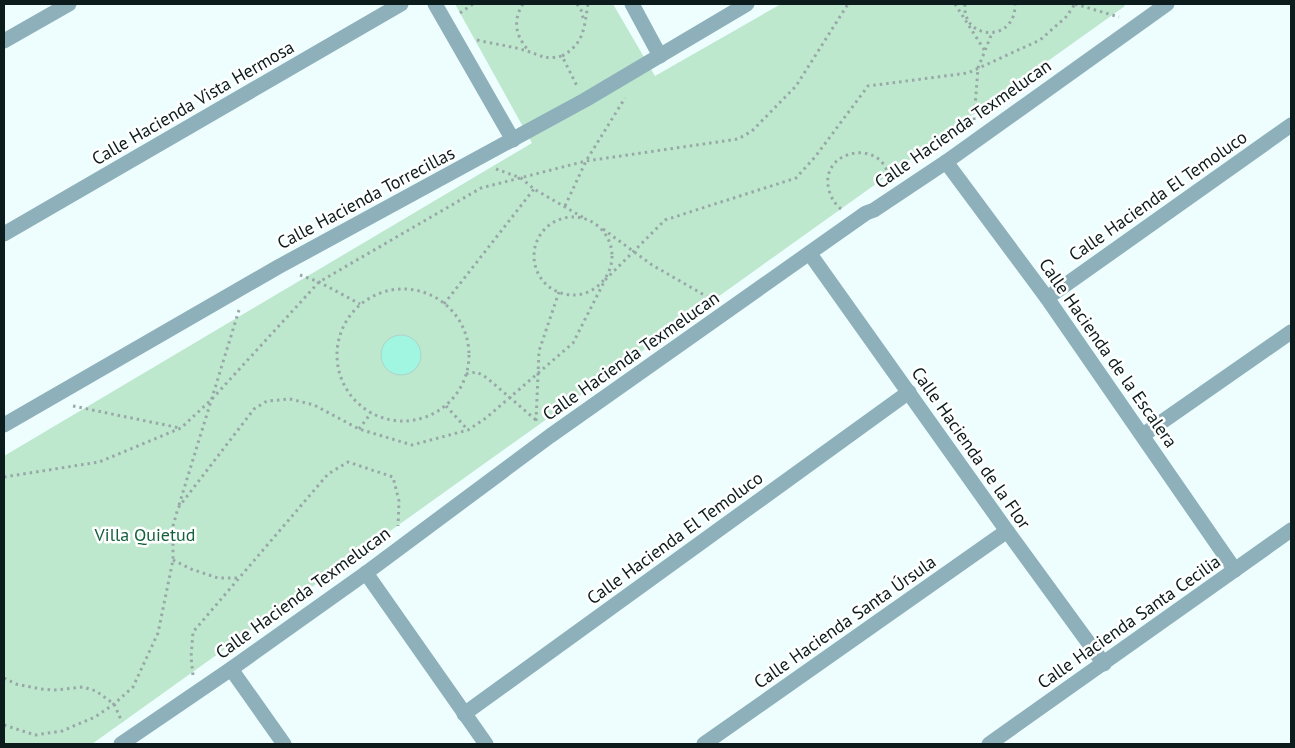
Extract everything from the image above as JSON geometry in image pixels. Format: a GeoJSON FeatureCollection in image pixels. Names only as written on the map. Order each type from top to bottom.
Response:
{"type":"FeatureCollection","features":[{"type":"Feature","properties":{"kind":"street"},"geometry":{"type":"LineString","coordinates":[[4,41],[69,4]]}},
{"type":"Feature","properties":{"kind":"street","name":"Calle Hacienda Vista Hermosa"},"geometry":{"type":"LineString","coordinates":[[4,234],[401,4]]}},
{"type":"Feature","properties":{"kind":"street"},"geometry":{"type":"LineString","coordinates":[[435,4],[513,140]]}},
{"type":"Feature","properties":{"kind":"street"},"geometry":{"type":"LineString","coordinates":[[632,4],[660,56]]}},
{"type":"Feature","properties":{"kind":"street","name":"Calle Hacienda Torrecillas"},"geometry":{"type":"LineString","coordinates":[[4,426],[247,284],[585,100],[747,4]]}},
{"type":"Feature","properties":{"kind":"street","name":"Calle Hacienda Texmelucan"},"geometry":{"type":"LineString","coordinates":[[125,741],[231,669],[366,573],[397,548],[550,436],[729,309],[866,214],[946,162],[1145,14],[1167,4]]}},
{"type":"Feature","properties":{"kind":"street","name":"Calle Hacienda El Temoluco"},"geometry":{"type":"LineString","coordinates":[[1047,298],[1291,124]]}},
{"type":"Feature","properties":{"kind":"street","name":"Calle Hacienda de la Escalera"},"geometry":{"type":"LineString","coordinates":[[946,162],[1047,298],[1235,570]]}},
{"type":"Feature","properties":{"kind":"street","name":"Calle Hacienda de la Flor"},"geometry":{"type":"LineString","coordinates":[[810,254],[1104,664]]}},
{"type":"Feature","properties":{"kind":"street"},"geometry":{"type":"LineString","coordinates":[[1143,435],[1291,332]]}},
{"type":"Feature","properties":{"kind":"street","name":"Calle Hacienda El Temoluco"},"geometry":{"type":"LineString","coordinates":[[464,714],[909,392]]}},
{"type":"Feature","properties":{"kind":"street","name":"Calle Hacienda Santa Cecilia"},"geometry":{"type":"LineString","coordinates":[[989,744],[1291,530]]}},
{"type":"Feature","properties":{"kind":"street","name":"Calle Hacienda Santa Úrsula"},"geometry":{"type":"LineString","coordinates":[[704,744],[1007,531]]}},
{"type":"Feature","properties":{"kind":"street"},"geometry":{"type":"LineString","coordinates":[[366,573],[486,744]]}},
{"type":"Feature","properties":{"kind":"street"},"geometry":{"type":"LineString","coordinates":[[231,669],[284,744]]}},
{"type":"Feature","properties":{"kind":"path"},"geometry":{"type":"LineString","coordinates":[[523,4],[518,11],[517,33],[522,44],[530,52]]}},
{"type":"Feature","properties":{"kind":"path"},"geometry":{"type":"LineString","coordinates":[[577,4],[584,20],[583,32]]}},
{"type":"Feature","properties":{"kind":"path"},"geometry":{"type":"LineString","coordinates":[[452,34],[530,52],[540,57],[562,56],[571,51],[579,42],[583,32],[588,4]]}},
{"type":"Feature","properties":{"kind":"path"},"geometry":{"type":"LineString","coordinates":[[4,476],[98,462],[181,428],[212,399],[319,282],[481,188],[586,162],[738,139],[752,131],[796,86],[848,4]]}},
{"type":"Feature","properties":{"kind":"path"},"geometry":{"type":"LineString","coordinates":[[955,4],[985,51]]}},
{"type":"Feature","properties":{"kind":"path"},"geometry":{"type":"LineString","coordinates":[[966,4],[966,16],[970,24],[976,29],[992,33],[1008,26],[1015,12],[1015,4]]}},
{"type":"Feature","properties":{"kind":"path"},"geometry":{"type":"LineString","coordinates":[[178,508],[254,409],[267,401],[290,399],[314,405],[359,429],[412,446],[468,430],[486,418],[573,343],[605,280],[666,220],[796,178],[815,157],[868,86],[968,72],[1040,40],[1066,17],[1075,4],[1145,14]]}},
{"type":"Feature","properties":{"kind":"path"},"geometry":{"type":"LineString","coordinates":[[972,143],[978,68],[992,33]]}},
{"type":"Feature","properties":{"kind":"path"},"geometry":{"type":"LineString","coordinates":[[562,56],[585,100]]}},
{"type":"Feature","properties":{"kind":"path"},"geometry":{"type":"LineString","coordinates":[[565,206],[586,162],[625,97]]}},
{"type":"Feature","properties":{"kind":"path"},"geometry":{"type":"LineString","coordinates":[[866,214],[855,214],[846,211],[837,206],[831,197],[828,177],[832,167],[843,156],[857,152],[868,153],[884,165],[889,185],[887,195],[882,204]]}},
{"type":"Feature","properties":{"kind":"path"},"geometry":{"type":"LineString","coordinates":[[474,161],[521,178],[534,189],[598,226],[652,265],[729,309]]}},
{"type":"Feature","properties":{"kind":"path"},"geometry":{"type":"LineString","coordinates":[[444,304],[534,189]]}},
{"type":"Feature","properties":{"kind":"path"},"geometry":{"type":"LineString","coordinates":[[587,219],[574,217],[562,219],[547,228],[537,241],[535,253],[537,268],[549,286],[559,292],[579,294],[591,290],[601,283],[608,273],[612,260],[611,247],[606,236],[598,226]]}},
{"type":"Feature","properties":{"kind":"path"},"geometry":{"type":"LineString","coordinates":[[278,267],[319,282],[360,304]]}},
{"type":"Feature","properties":{"kind":"path"},"geometry":{"type":"LineString","coordinates":[[4,725],[35,735],[62,731],[95,717],[114,704],[132,687],[158,633],[173,560],[173,526],[247,284]]}},
{"type":"Feature","properties":{"kind":"path"},"geometry":{"type":"LineString","coordinates":[[402,289],[424,292],[444,304],[458,318],[466,336],[469,355],[466,374],[459,392],[446,406],[429,416],[410,421],[390,420],[371,413],[354,400],[342,382],[337,362],[338,340],[346,321],[360,304],[379,293],[402,289]]}},
{"type":"Feature","properties":{"kind":"path"},"geometry":{"type":"LineString","coordinates":[[536,420],[539,352],[559,292]]}},
{"type":"Feature","properties":{"kind":"path"},"geometry":{"type":"LineString","coordinates":[[466,374],[477,372],[487,378],[536,420],[550,436]]}},
{"type":"Feature","properties":{"kind":"path"},"geometry":{"type":"LineString","coordinates":[[46,401],[181,428]]}},
{"type":"Feature","properties":{"kind":"path"},"geometry":{"type":"LineString","coordinates":[[446,406],[468,430]]}},
{"type":"Feature","properties":{"kind":"path"},"geometry":{"type":"LineString","coordinates":[[359,429],[371,413]]}},
{"type":"Feature","properties":{"kind":"path"},"geometry":{"type":"LineString","coordinates":[[196,693],[191,657],[193,632],[328,474],[348,462],[393,476],[399,502],[397,548]]}},
{"type":"Feature","properties":{"kind":"path"},"geometry":{"type":"LineString","coordinates":[[173,560],[218,578],[238,578]]}},
{"type":"Feature","properties":{"kind":"path"},"geometry":{"type":"LineString","coordinates":[[4,678],[16,684],[41,689],[55,690],[83,687],[96,691],[114,704],[125,741]]}},
{"type":"Feature","properties":{"kind":"green space","name":"Villa Quietud"},"geometry":{"type":"Polygon","coordinates":[[[455,4],[613,4],[655,76],[781,4],[1123,4],[1125,6],[92,744],[4,744],[4,456],[532,143],[455,4]]]}},
{"type":"Feature","properties":{"kind":"building"},"geometry":{"type":"Polygon","coordinates":[[[405,335],[412,338],[418,344],[421,355],[420,363],[412,372],[405,375],[397,375],[390,372],[382,363],[381,351],[384,344],[393,336],[405,335]]]}}]}
